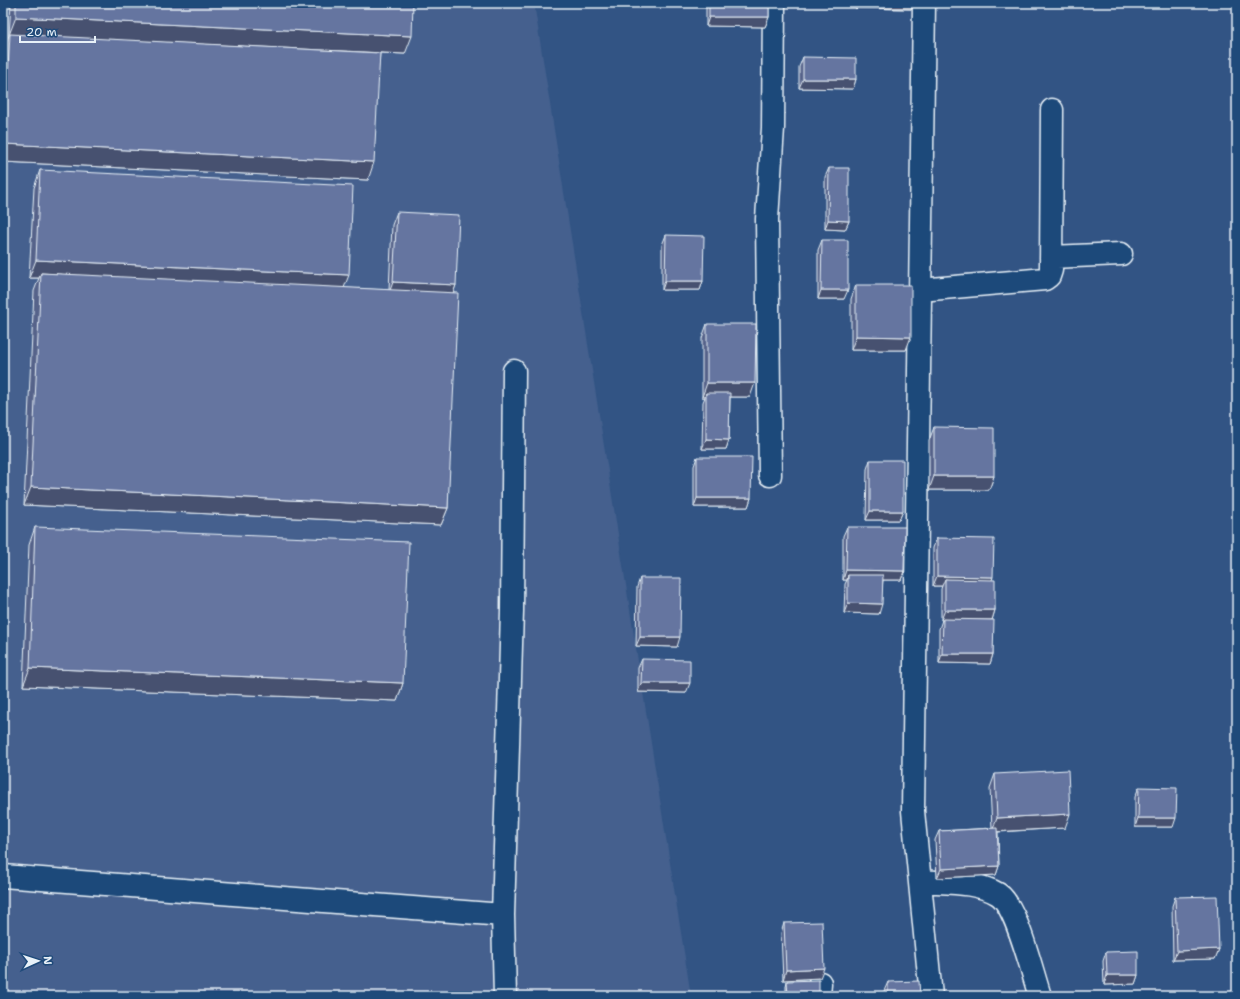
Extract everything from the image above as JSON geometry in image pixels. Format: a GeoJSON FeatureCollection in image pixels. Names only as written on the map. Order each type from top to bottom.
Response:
{"type":"FeatureCollection","features":[{"type":"Feature","properties":{"kind":"street"},"geometry":{"type":"LineString","coordinates":[[770,475],[768,219],[773,128],[774,3]]}},
{"type":"Feature","properties":{"kind":"street"},"geometry":{"type":"LineString","coordinates":[[924,3],[913,811],[931,996]]}},
{"type":"Feature","properties":{"kind":"street"},"geometry":{"type":"LineString","coordinates":[[920,290],[1045,279],[1049,276],[1051,270],[1052,110]]}},
{"type":"Feature","properties":{"kind":"street"},"geometry":{"type":"LineString","coordinates":[[1051,257],[1121,254]]}},
{"type":"Feature","properties":{"kind":"street"},"geometry":{"type":"LineString","coordinates":[[505,996],[503,915],[512,611],[514,370]]}},
{"type":"Feature","properties":{"kind":"street"},"geometry":{"type":"LineString","coordinates":[[3,876],[503,915]]}},
{"type":"Feature","properties":{"kind":"street"},"geometry":{"type":"LineString","coordinates":[[920,881],[978,887],[999,895],[1014,914],[1040,996]]}},
{"type":"Feature","properties":{"kind":"shaded area"},"geometry":{"type":"Polygon","coordinates":[[[3,3],[534,3],[691,996],[3,996],[3,3]]]}},
{"type":"Feature","properties":{"kind":"building"},"geometry":{"type":"Polygon","coordinates":[[[16,3],[413,3],[412,36],[16,17],[16,3]]]}},
{"type":"Feature","properties":{"kind":"building"},"geometry":{"type":"Polygon","coordinates":[[[709,3],[769,3],[769,17],[709,17],[709,3]]]}},
{"type":"Feature","properties":{"kind":"building"},"geometry":{"type":"Polygon","coordinates":[[[10,34],[380,53],[374,162],[4,144],[10,34]]]}},
{"type":"Feature","properties":{"kind":"building"},"geometry":{"type":"Polygon","coordinates":[[[803,57],[856,58],[856,79],[803,79],[803,57]]]}},
{"type":"Feature","properties":{"kind":"building"},"geometry":{"type":"Polygon","coordinates":[[[829,168],[849,168],[849,221],[828,220],[829,168]]]}},
{"type":"Feature","properties":{"kind":"building"},"geometry":{"type":"Polygon","coordinates":[[[40,170],[353,186],[349,275],[36,260],[40,170]]]}},
{"type":"Feature","properties":{"kind":"building"},"geometry":{"type":"Polygon","coordinates":[[[397,212],[459,215],[456,285],[393,282],[397,212]]]}},
{"type":"Feature","properties":{"kind":"building"},"geometry":{"type":"Polygon","coordinates":[[[666,235],[704,236],[703,281],[665,281],[666,235]]]}},
{"type":"Feature","properties":{"kind":"building"},"geometry":{"type":"Polygon","coordinates":[[[822,240],[848,240],[848,290],[821,290],[822,240]]]}},
{"type":"Feature","properties":{"kind":"building"},"geometry":{"type":"Polygon","coordinates":[[[41,273],[458,293],[448,508],[31,487],[41,273]]]}},
{"type":"Feature","properties":{"kind":"building"},"geometry":{"type":"Polygon","coordinates":[[[856,285],[911,285],[911,337],[856,336],[856,285]]]}},
{"type":"Feature","properties":{"kind":"building"},"geometry":{"type":"Polygon","coordinates":[[[707,324],[756,324],[755,383],[707,383],[707,324]]]}},
{"type":"Feature","properties":{"kind":"building"},"geometry":{"type":"Polygon","coordinates":[[[706,393],[730,393],[729,440],[706,439],[706,393]]]}},
{"type":"Feature","properties":{"kind":"building"},"geometry":{"type":"Polygon","coordinates":[[[934,427],[994,428],[994,476],[934,476],[934,427]]]}},
{"type":"Feature","properties":{"kind":"building"},"geometry":{"type":"Polygon","coordinates":[[[697,457],[752,457],[751,498],[697,498],[697,457]]]}},
{"type":"Feature","properties":{"kind":"building"},"geometry":{"type":"Polygon","coordinates":[[[870,460],[903,460],[903,511],[870,511],[870,460]]]}},
{"type":"Feature","properties":{"kind":"building"},"geometry":{"type":"Polygon","coordinates":[[[35,527],[409,542],[403,683],[30,668],[35,527]]]}},
{"type":"Feature","properties":{"kind":"building"},"geometry":{"type":"Polygon","coordinates":[[[847,527],[905,527],[904,571],[846,570],[847,527]]]}},
{"type":"Feature","properties":{"kind":"building"},"geometry":{"type":"Polygon","coordinates":[[[937,538],[994,539],[993,577],[937,576],[937,538]]]}},
{"type":"Feature","properties":{"kind":"building"},"geometry":{"type":"Polygon","coordinates":[[[848,575],[883,575],[882,604],[848,603],[848,575]]]}},
{"type":"Feature","properties":{"kind":"building"},"geometry":{"type":"Polygon","coordinates":[[[640,578],[681,578],[680,637],[640,637],[640,578]]]}},
{"type":"Feature","properties":{"kind":"building"},"geometry":{"type":"Polygon","coordinates":[[[945,579],[995,580],[995,610],[945,610],[945,579]]]}},
{"type":"Feature","properties":{"kind":"building"},"geometry":{"type":"Polygon","coordinates":[[[943,619],[994,620],[993,654],[942,654],[943,619]]]}},
{"type":"Feature","properties":{"kind":"building"},"geometry":{"type":"Polygon","coordinates":[[[642,659],[690,660],[690,683],[641,683],[642,659]]]}},
{"type":"Feature","properties":{"kind":"building"},"geometry":{"type":"Polygon","coordinates":[[[1068,770],[1070,814],[997,818],[995,774],[1068,770]]]}},
{"type":"Feature","properties":{"kind":"building"},"geometry":{"type":"Polygon","coordinates":[[[1139,787],[1177,788],[1176,818],[1138,818],[1139,787]]]}},
{"type":"Feature","properties":{"kind":"building"},"geometry":{"type":"Polygon","coordinates":[[[997,828],[999,866],[941,869],[939,831],[997,828]]]}},
{"type":"Feature","properties":{"kind":"building"},"geometry":{"type":"Polygon","coordinates":[[[1217,896],[1219,949],[1177,951],[1175,897],[1217,896]]]}},
{"type":"Feature","properties":{"kind":"building"},"geometry":{"type":"Polygon","coordinates":[[[822,922],[824,968],[786,970],[784,923],[822,922]]]}},
{"type":"Feature","properties":{"kind":"building"},"geometry":{"type":"Polygon","coordinates":[[[1138,951],[1138,975],[1107,975],[1106,952],[1138,951]]]}},
{"type":"Feature","properties":{"kind":"building"},"geometry":{"type":"Polygon","coordinates":[[[819,980],[819,996],[788,996],[787,981],[819,980]]]}},
{"type":"Feature","properties":{"kind":"building"},"geometry":{"type":"Polygon","coordinates":[[[919,981],[920,996],[888,996],[888,982],[919,981]]]}}]}
